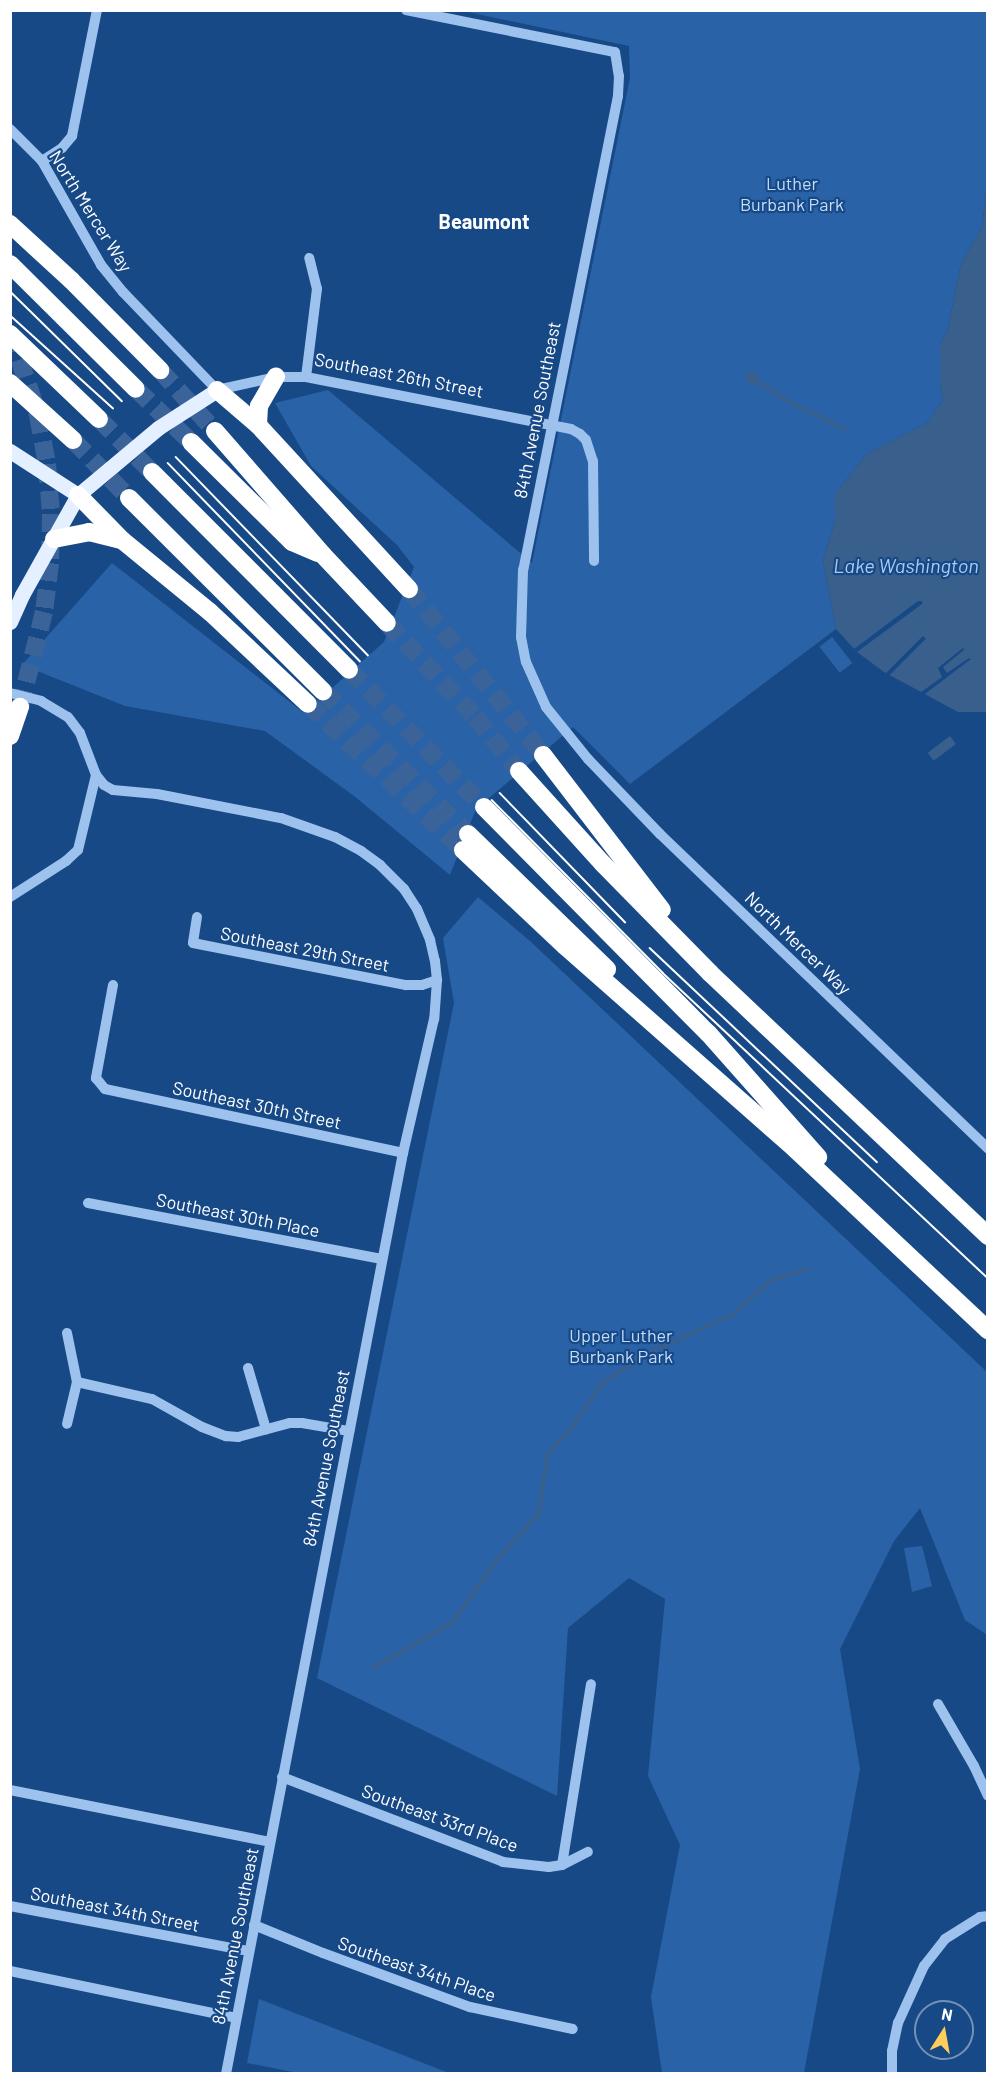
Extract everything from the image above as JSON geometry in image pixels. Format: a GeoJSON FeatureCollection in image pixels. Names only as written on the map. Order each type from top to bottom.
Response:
{"type":"FeatureCollection","features":[{"type":"Feature","properties":{"kind":"highway"},"geometry":{"type":"LineString","coordinates":[[10,224],[71,280],[160,369]]}},
{"type":"Feature","properties":{"kind":"highway"},"geometry":{"type":"LineString","coordinates":[[10,264],[136,388]]}},
{"type":"Feature","properties":{"kind":"highway"},"geometry":{"type":"LineString","coordinates":[[10,334],[99,419]]}},
{"type":"Feature","properties":{"kind":"highway"},"geometry":{"type":"LineString","coordinates":[[258,425],[259,406],[276,377]]}},
{"type":"Feature","properties":{"kind":"highway"},"geometry":{"type":"LineString","coordinates":[[10,383],[73,441]]}},
{"type":"Feature","properties":{"kind":"highway"},"geometry":{"type":"LineString","coordinates":[[217,390],[258,425],[409,589]]}},
{"type":"Feature","properties":{"kind":"highway"},"geometry":{"type":"LineString","coordinates":[[215,431],[323,555],[387,623]]}},
{"type":"Feature","properties":{"kind":"highway"},"geometry":{"type":"LineString","coordinates":[[191,442],[292,542],[323,555]]}},
{"type":"Feature","properties":{"kind":"highway"},"geometry":{"type":"LineString","coordinates":[[152,472],[349,670]]}},
{"type":"Feature","properties":{"kind":"highway"},"geometry":{"type":"LineString","coordinates":[[78,495],[122,540],[210,612],[308,704]]}},
{"type":"Feature","properties":{"kind":"highway"},"geometry":{"type":"LineString","coordinates":[[129,498],[323,691]]}},
{"type":"Feature","properties":{"kind":"highway"},"geometry":{"type":"LineString","coordinates":[[54,539],[89,532],[122,540]]}},
{"type":"Feature","properties":{"kind":"highway"},"geometry":{"type":"LineString","coordinates":[[10,736],[15,700]]}},
{"type":"Feature","properties":{"kind":"highway"},"geometry":{"type":"LineString","coordinates":[[543,755],[710,973]]}},
{"type":"Feature","properties":{"kind":"highway"},"geometry":{"type":"LineString","coordinates":[[519,771],[603,864],[710,973],[987,1236]]}},
{"type":"Feature","properties":{"kind":"highway"},"geometry":{"type":"LineString","coordinates":[[484,807],[708,1033],[891,1239]]}},
{"type":"Feature","properties":{"kind":"highway"},"geometry":{"type":"LineString","coordinates":[[466,842],[565,946],[721,1083],[987,1330]]}},
{"type":"Feature","properties":{"kind":"main road","name":"Southeast 26th Street"},"geometry":{"type":"LineString","coordinates":[[78,495],[158,428],[217,390]]}},
{"type":"Feature","properties":{"kind":"main road"},"geometry":{"type":"LineString","coordinates":[[10,451],[78,495],[10,621]]}},
{"type":"Feature","properties":{"kind":"street"},"geometry":{"type":"LineString","coordinates":[[42,161],[62,148],[72,136],[97,10]]}},
{"type":"Feature","properties":{"kind":"street","name":"84th Avenue Southeast"},"geometry":{"type":"LineString","coordinates":[[406,10],[615,52],[619,76],[618,96],[550,425],[523,570],[521,637],[526,662],[546,707],[588,759]]}},
{"type":"Feature","properties":{"kind":"street","name":"North Mercer Way"},"geometry":{"type":"LineString","coordinates":[[10,129],[42,161],[101,265],[123,292],[217,390]]}},
{"type":"Feature","properties":{"kind":"street"},"geometry":{"type":"LineString","coordinates":[[306,377],[317,290],[309,258]]}},
{"type":"Feature","properties":{"kind":"street","name":"Southeast 26th Street"},"geometry":{"type":"LineString","coordinates":[[217,390],[276,377],[306,377],[571,429],[586,440],[593,461],[594,561]]}},
{"type":"Feature","properties":{"kind":"street"},"geometry":{"type":"LineString","coordinates":[[10,897],[66,861],[78,850],[96,775],[81,734],[68,717],[41,701],[15,700]]}},
{"type":"Feature","properties":{"kind":"street","name":"North Mercer Way"},"geometry":{"type":"LineString","coordinates":[[588,759],[660,834],[987,1149]]}},
{"type":"Feature","properties":{"kind":"street","name":"84th Avenue Southeast"},"geometry":{"type":"LineString","coordinates":[[96,775],[104,785],[113,790],[157,794],[303,824],[335,837],[380,865],[404,889],[417,909],[430,940],[437,980],[434,1019],[403,1153],[382,1259],[236,2018],[229,2073]]}},
{"type":"Feature","properties":{"kind":"street","name":"Southeast 29th Street"},"geometry":{"type":"LineString","coordinates":[[197,916],[194,943],[406,985],[437,980]]}},
{"type":"Feature","properties":{"kind":"street","name":"Southeast 30th Street"},"geometry":{"type":"LineString","coordinates":[[113,985],[96,1078],[105,1089],[403,1153]]}},
{"type":"Feature","properties":{"kind":"street","name":"Southeast 30th Place"},"geometry":{"type":"LineString","coordinates":[[88,1203],[382,1259]]}},
{"type":"Feature","properties":{"kind":"street"},"geometry":{"type":"LineString","coordinates":[[67,1333],[77,1382],[67,1424]]}},
{"type":"Feature","properties":{"kind":"street"},"geometry":{"type":"LineString","coordinates":[[248,1368],[266,1429]]}},
{"type":"Feature","properties":{"kind":"street"},"geometry":{"type":"LineString","coordinates":[[77,1382],[152,1399],[202,1427],[226,1436],[238,1437],[303,1422],[349,1431]]}},
{"type":"Feature","properties":{"kind":"street"},"geometry":{"type":"LineString","coordinates":[[562,1865],[591,1684]]}},
{"type":"Feature","properties":{"kind":"street"},"geometry":{"type":"LineString","coordinates":[[938,1704],[974,1766],[987,1796]]}},
{"type":"Feature","properties":{"kind":"street","name":"Southeast 33rd Place"},"geometry":{"type":"LineString","coordinates":[[282,1777],[504,1862],[549,1867],[562,1865],[588,1852]]}},
{"type":"Feature","properties":{"kind":"street"},"geometry":{"type":"LineString","coordinates":[[10,1790],[270,1842]]}},
{"type":"Feature","properties":{"kind":"street","name":"Southeast 34th Street"},"geometry":{"type":"LineString","coordinates":[[10,1906],[249,1951]]}},
{"type":"Feature","properties":{"kind":"street"},"geometry":{"type":"LineString","coordinates":[[892,2073],[892,2051],[907,2000],[924,1966],[945,1939],[980,1917],[987,1916]]}},
{"type":"Feature","properties":{"kind":"street","name":"Southeast 34th Place"},"geometry":{"type":"LineString","coordinates":[[254,1925],[470,2007],[573,2029]]}},
{"type":"Feature","properties":{"kind":"street"},"geometry":{"type":"LineString","coordinates":[[10,1971],[236,2018]]}},
{"type":"Feature","properties":{"kind":"green space","name":"Luther Burbank Park"},"geometry":{"type":"Polygon","coordinates":[[[463,11],[987,11],[987,185],[982,227],[961,264],[947,332],[940,344],[940,383],[943,400],[927,423],[868,453],[835,493],[835,521],[823,560],[836,629],[630,784],[573,727],[476,809],[450,875],[354,796],[265,731],[125,706],[22,665],[112,563],[304,713],[384,642],[414,567],[397,545],[311,466],[275,403],[328,390],[532,563],[630,78],[629,46],[463,11]]]}},
{"type":"Feature","properties":{"kind":"green space"},"geometry":{"type":"Polygon","coordinates":[[[832,637],[852,663],[840,673],[819,647],[832,637]]]}},
{"type":"Feature","properties":{"kind":"green space","name":"Upper Luther Burbank Park"},"geometry":{"type":"Polygon","coordinates":[[[478,897],[530,941],[987,1372],[987,1635],[965,1620],[920,1508],[894,1541],[840,1649],[860,1769],[804,2073],[662,2073],[651,1997],[680,1845],[648,1776],[665,1599],[629,1578],[568,1628],[557,1796],[317,1678],[454,1003],[443,938],[478,897]]]}},
{"type":"Feature","properties":{"kind":"green space"},"geometry":{"type":"Polygon","coordinates":[[[922,1546],[932,1586],[912,1592],[904,1548],[922,1546]]]}},
{"type":"Feature","properties":{"kind":"green space"},"geometry":{"type":"Polygon","coordinates":[[[259,1999],[449,2073],[298,2073],[247,2063],[259,1999]]]}},
{"type":"Feature","properties":{"kind":"water","name":"Lake Washington"},"geometry":{"type":"Polygon","coordinates":[[[987,185],[987,712],[958,712],[884,672],[857,652],[836,629],[823,560],[835,521],[835,493],[868,453],[927,423],[943,400],[940,383],[940,344],[947,332],[961,264],[982,227],[987,185]]]}},
{"type":"Feature","properties":{"kind":"water"},"geometry":{"type":"Polygon","coordinates":[[[950,736],[956,744],[934,761],[928,753],[950,736]]]}},
{"type":"Feature","properties":{"kind":"pier"},"geometry":{"type":"Polygon","coordinates":[[[918,601],[922,601],[922,604],[857,652],[854,649],[918,601]]]}},
{"type":"Feature","properties":{"kind":"pier"},"geometry":{"type":"Polygon","coordinates":[[[923,636],[926,639],[886,679],[883,676],[923,636]]]}},
{"type":"Feature","properties":{"kind":"pier"},"geometry":{"type":"Polygon","coordinates":[[[963,648],[964,650],[943,667],[947,673],[969,658],[971,659],[921,697],[917,695],[942,677],[938,668],[963,648]]]}},
{"type":"Feature","properties":{"kind":"waterway"},"geometry":{"type":"LineString","coordinates":[[752,378],[755,378],[753,375],[749,377],[755,381],[756,375],[749,374],[748,378],[750,382],[760,383],[789,402],[845,429]]}},
{"type":"Feature","properties":{"kind":"waterway"},"geometry":{"type":"LineString","coordinates":[[373,1668],[452,1623],[496,1561],[539,1513],[547,1455],[573,1426],[602,1383],[648,1353],[732,1315],[771,1280],[808,1269]]}},
{"type":"Feature","properties":{"kind":"tunnel"},"geometry":{"type":"LineString","coordinates":[[11,334],[38,415],[47,464],[51,514],[50,563],[44,612],[20,707]]}},
{"type":"Feature","properties":{"kind":"tunnel"},"geometry":{"type":"LineString","coordinates":[[160,370],[215,431]]}},
{"type":"Feature","properties":{"kind":"tunnel"},"geometry":{"type":"LineString","coordinates":[[136,389],[191,442]]}},
{"type":"Feature","properties":{"kind":"tunnel"},"geometry":{"type":"LineString","coordinates":[[99,419],[152,472]]}},
{"type":"Feature","properties":{"kind":"tunnel"},"geometry":{"type":"LineString","coordinates":[[73,440],[129,498]]}},
{"type":"Feature","properties":{"kind":"tunnel"},"geometry":{"type":"LineString","coordinates":[[409,589],[543,755]]}},
{"type":"Feature","properties":{"kind":"tunnel"},"geometry":{"type":"LineString","coordinates":[[387,623],[475,717],[519,771]]}},
{"type":"Feature","properties":{"kind":"tunnel"},"geometry":{"type":"LineString","coordinates":[[349,670],[484,807]]}},
{"type":"Feature","properties":{"kind":"tunnel"},"geometry":{"type":"LineString","coordinates":[[323,691],[468,834]]}},
{"type":"Feature","properties":{"kind":"tunnel"},"geometry":{"type":"LineString","coordinates":[[308,704],[463,850]]}},
{"type":"Feature","properties":{"kind":"tram line"},"geometry":{"type":"LineString","coordinates":[[10,291],[122,401]]}},
{"type":"Feature","properties":{"kind":"tram line"},"geometry":{"type":"LineString","coordinates":[[10,315],[113,408]]}},
{"type":"Feature","properties":{"kind":"tram line"},"geometry":{"type":"LineString","coordinates":[[176,457],[368,655]]}},
{"type":"Feature","properties":{"kind":"tram line"},"geometry":{"type":"LineString","coordinates":[[168,463],[360,661]]}},
{"type":"Feature","properties":{"kind":"tram line"},"geometry":{"type":"LineString","coordinates":[[500,793],[625,922]]}},
{"type":"Feature","properties":{"kind":"tram line"},"geometry":{"type":"LineString","coordinates":[[492,800],[663,973],[988,1278]]}},
{"type":"Feature","properties":{"kind":"tram line"},"geometry":{"type":"LineString","coordinates":[[650,948],[877,1162]]}},
{"type":"Feature","properties":{"kind":"district","name":"Beaumont"},"geometry":{"type":"Point","coordinates":[484,221]}}]}
